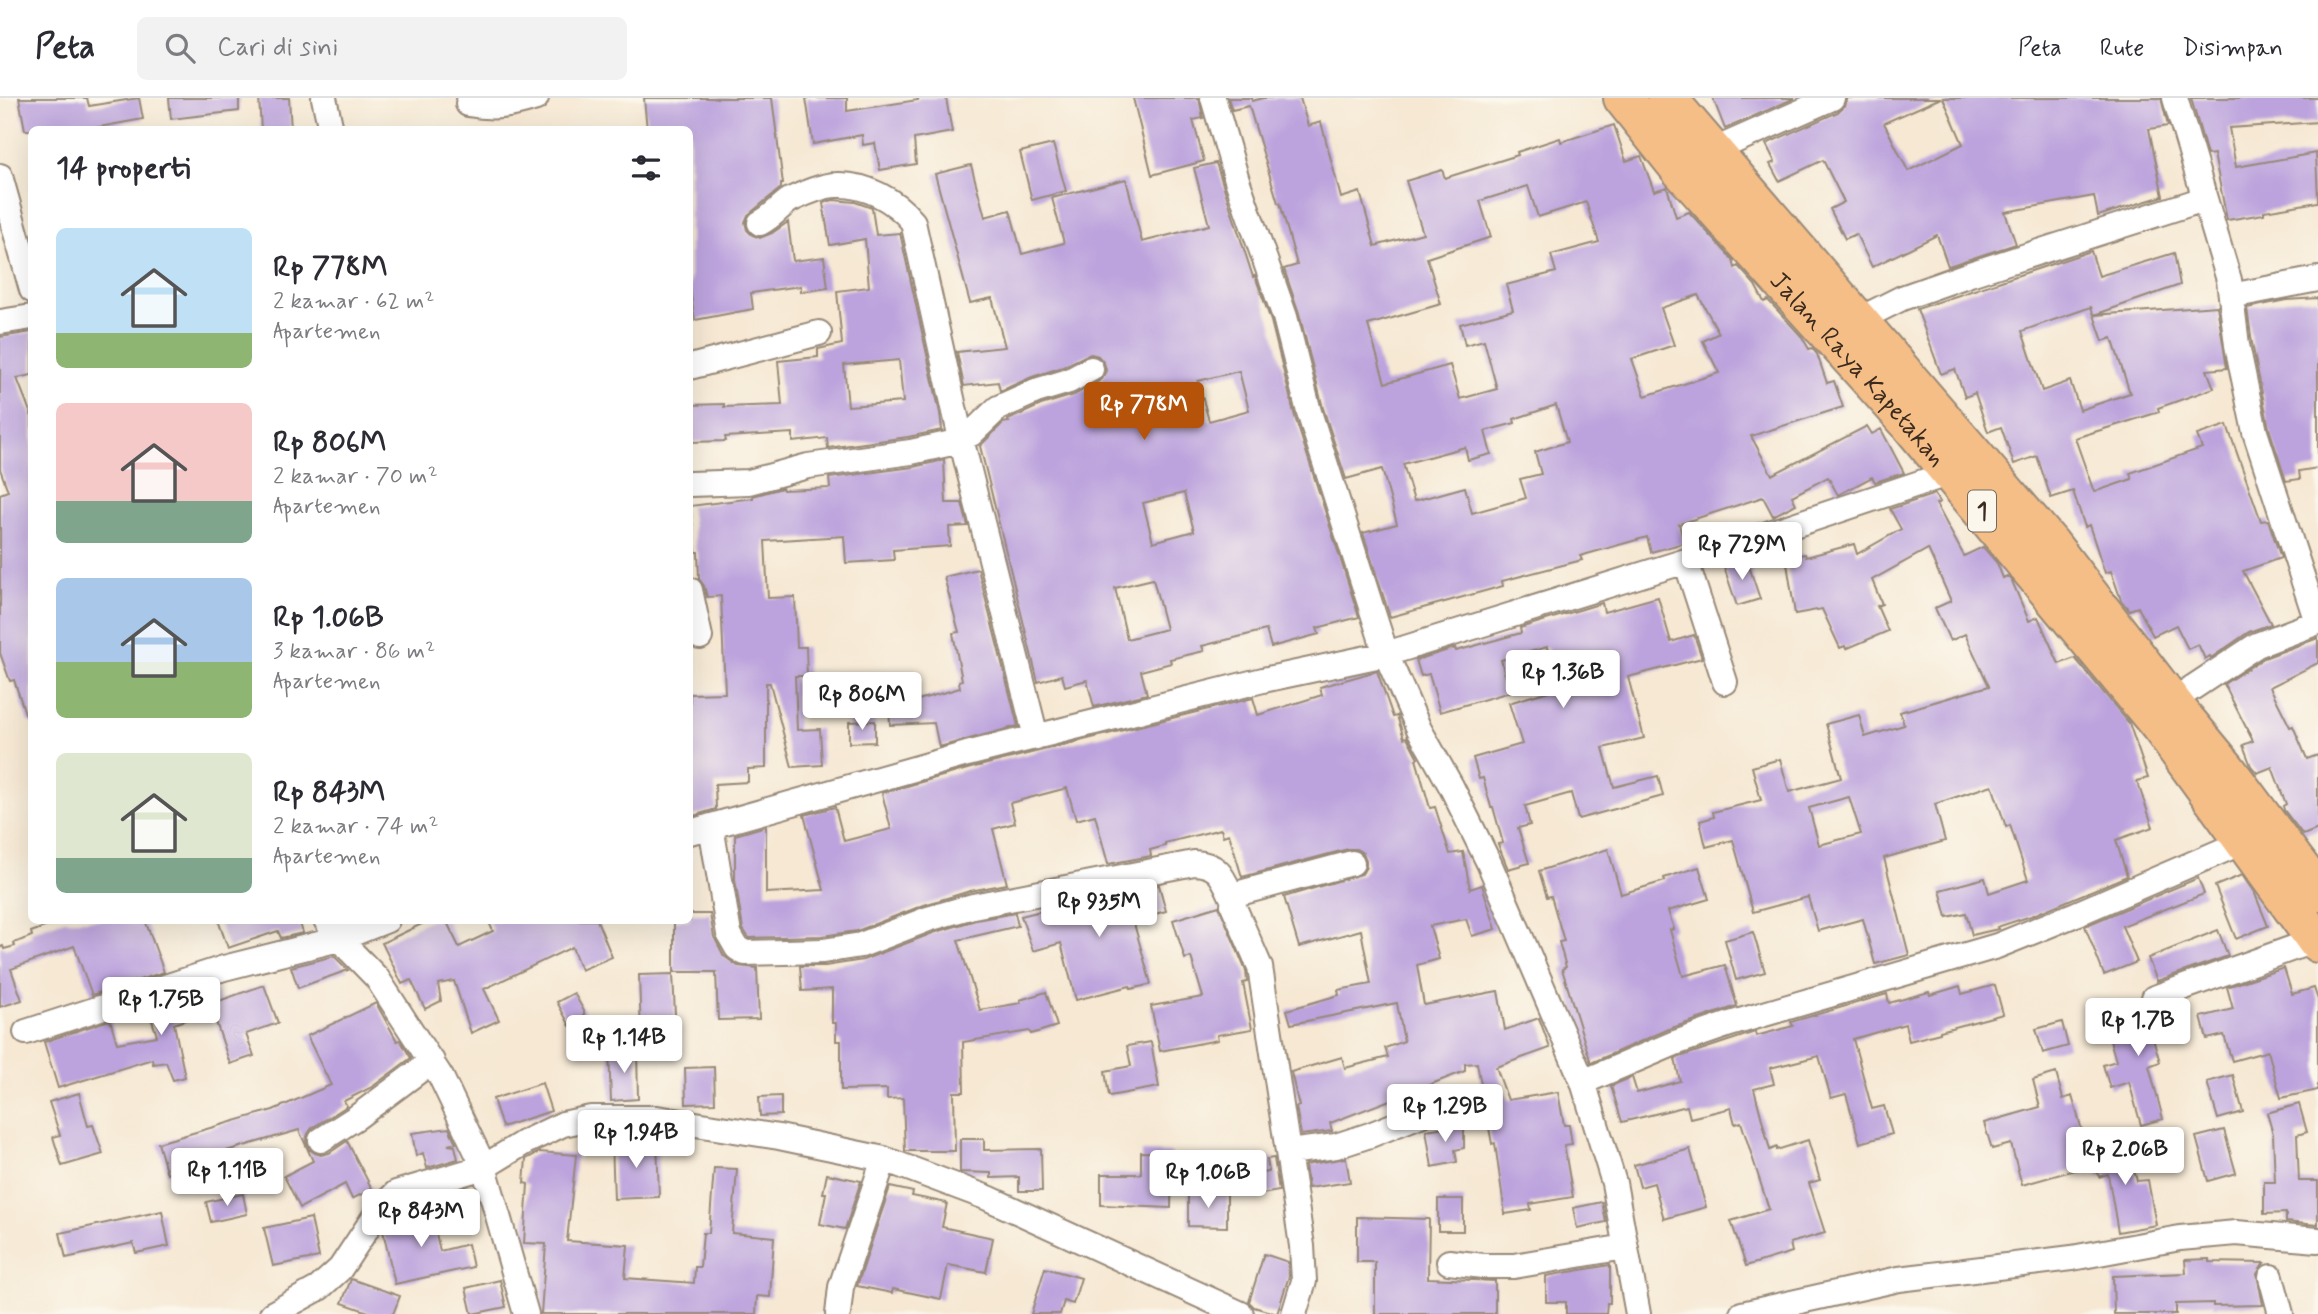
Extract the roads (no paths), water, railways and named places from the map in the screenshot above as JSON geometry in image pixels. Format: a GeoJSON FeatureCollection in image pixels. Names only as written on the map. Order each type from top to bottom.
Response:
{"type":"FeatureCollection","features":[{"type":"Feature","properties":{"kind":"highway","name":"Jalan Raya Kapetakan"},"geometry":{"type":"LineString","coordinates":[[1623,98],[1678,168],[1909,423],[1963,465],[2051,545],[2171,702],[2188,745],[2245,841],[2317,941]]}},
{"type":"Feature","properties":{"kind":"highway","name":"Jalan Raya Kapetakan"},"geometry":{"type":"LineString","coordinates":[[1667,98],[1858,320],[1963,465],[2160,726],[2234,780],[2318,892]]}},
{"type":"Feature","properties":{"kind":"street"},"geometry":{"type":"LineString","coordinates":[[324,98],[330,126]]}},
{"type":"Feature","properties":{"kind":"street"},"geometry":{"type":"LineString","coordinates":[[468,104],[506,107],[536,98]]}},
{"type":"Feature","properties":{"kind":"street"},"geometry":{"type":"LineString","coordinates":[[1213,98],[1237,180],[1285,317],[1309,412],[1386,654],[1419,729],[1489,863],[1583,1082],[1614,1183],[1638,1314]]}},
{"type":"Feature","properties":{"kind":"street"},"geometry":{"type":"LineString","coordinates":[[1678,168],[1712,150],[1832,98]]}},
{"type":"Feature","properties":{"kind":"street"},"geometry":{"type":"LineString","coordinates":[[2171,702],[2257,645],[2318,622],[2255,432],[2239,356],[2229,280],[2175,98]]}},
{"type":"Feature","properties":{"kind":"street"},"geometry":{"type":"LineString","coordinates":[[0,176],[28,276]]}},
{"type":"Feature","properties":{"kind":"street"},"geometry":{"type":"LineString","coordinates":[[760,223],[773,217],[787,202],[836,185],[872,191],[902,208],[913,222],[961,439],[1035,737]]}},
{"type":"Feature","properties":{"kind":"street"},"geometry":{"type":"LineString","coordinates":[[1858,320],[1902,298],[1970,274],[2204,199]]}},
{"type":"Feature","properties":{"kind":"street"},"geometry":{"type":"LineString","coordinates":[[2231,296],[2318,279]]}},
{"type":"Feature","properties":{"kind":"street"},"geometry":{"type":"LineString","coordinates":[[0,322],[28,318]]}},
{"type":"Feature","properties":{"kind":"street"},"geometry":{"type":"LineString","coordinates":[[693,365],[819,333]]}},
{"type":"Feature","properties":{"kind":"street"},"geometry":{"type":"LineString","coordinates":[[693,484],[749,481],[808,466],[911,452],[952,443],[971,434],[998,408],[1035,391],[1069,381],[1091,369]]}},
{"type":"Feature","properties":{"kind":"street"},"geometry":{"type":"LineString","coordinates":[[1294,1314],[1304,1281],[1302,1246],[1260,967],[1223,877],[1215,868],[1208,863],[1194,863],[973,906],[928,919],[861,945],[823,951],[745,953],[737,948],[729,934],[700,829],[967,754],[1263,680],[1386,654],[1686,561],[1963,465]]}},
{"type":"Feature","properties":{"kind":"street"},"geometry":{"type":"LineString","coordinates":[[1686,561],[1725,682]]}},
{"type":"Feature","properties":{"kind":"street"},"geometry":{"type":"LineString","coordinates":[[693,604],[700,637]]}},
{"type":"Feature","properties":{"kind":"street"},"geometry":{"type":"LineString","coordinates":[[1583,1082],[1708,1032],[1997,946],[2245,841]]}},
{"type":"Feature","properties":{"kind":"street"},"geometry":{"type":"LineString","coordinates":[[1233,899],[1236,894],[1256,887],[1352,863]]}},
{"type":"Feature","properties":{"kind":"street"},"geometry":{"type":"LineString","coordinates":[[26,1032],[332,930],[365,924]]}},
{"type":"Feature","properties":{"kind":"street"},"geometry":{"type":"LineString","coordinates":[[332,930],[377,978],[432,1061],[466,1126],[484,1167],[526,1314]]}},
{"type":"Feature","properties":{"kind":"street"},"geometry":{"type":"LineString","coordinates":[[2154,998],[2317,941]]}},
{"type":"Feature","properties":{"kind":"street"},"geometry":{"type":"LineString","coordinates":[[321,1140],[357,1117],[432,1061]]}},
{"type":"Feature","properties":{"kind":"street"},"geometry":{"type":"LineString","coordinates":[[1288,1152],[1336,1146],[1440,1107]]}},
{"type":"Feature","properties":{"kind":"street"},"geometry":{"type":"LineString","coordinates":[[272,1314],[319,1288],[340,1269],[379,1210],[396,1193],[484,1167],[525,1142],[564,1124],[591,1118],[657,1118],[779,1137],[882,1165],[988,1198],[1241,1314]]}},
{"type":"Feature","properties":{"kind":"street"},"geometry":{"type":"LineString","coordinates":[[838,1314],[841,1287],[882,1165]]}},
{"type":"Feature","properties":{"kind":"street"},"geometry":{"type":"LineString","coordinates":[[1742,1314],[1899,1279],[2072,1258],[2180,1238],[2236,1233],[2318,1240]]}},
{"type":"Feature","properties":{"kind":"street"},"geometry":{"type":"LineString","coordinates":[[1449,1262],[1514,1266],[1625,1247]]}},
{"type":"Feature","properties":{"kind":"street"},"geometry":{"type":"LineString","coordinates":[[2271,1277],[2281,1314]]}}]}
